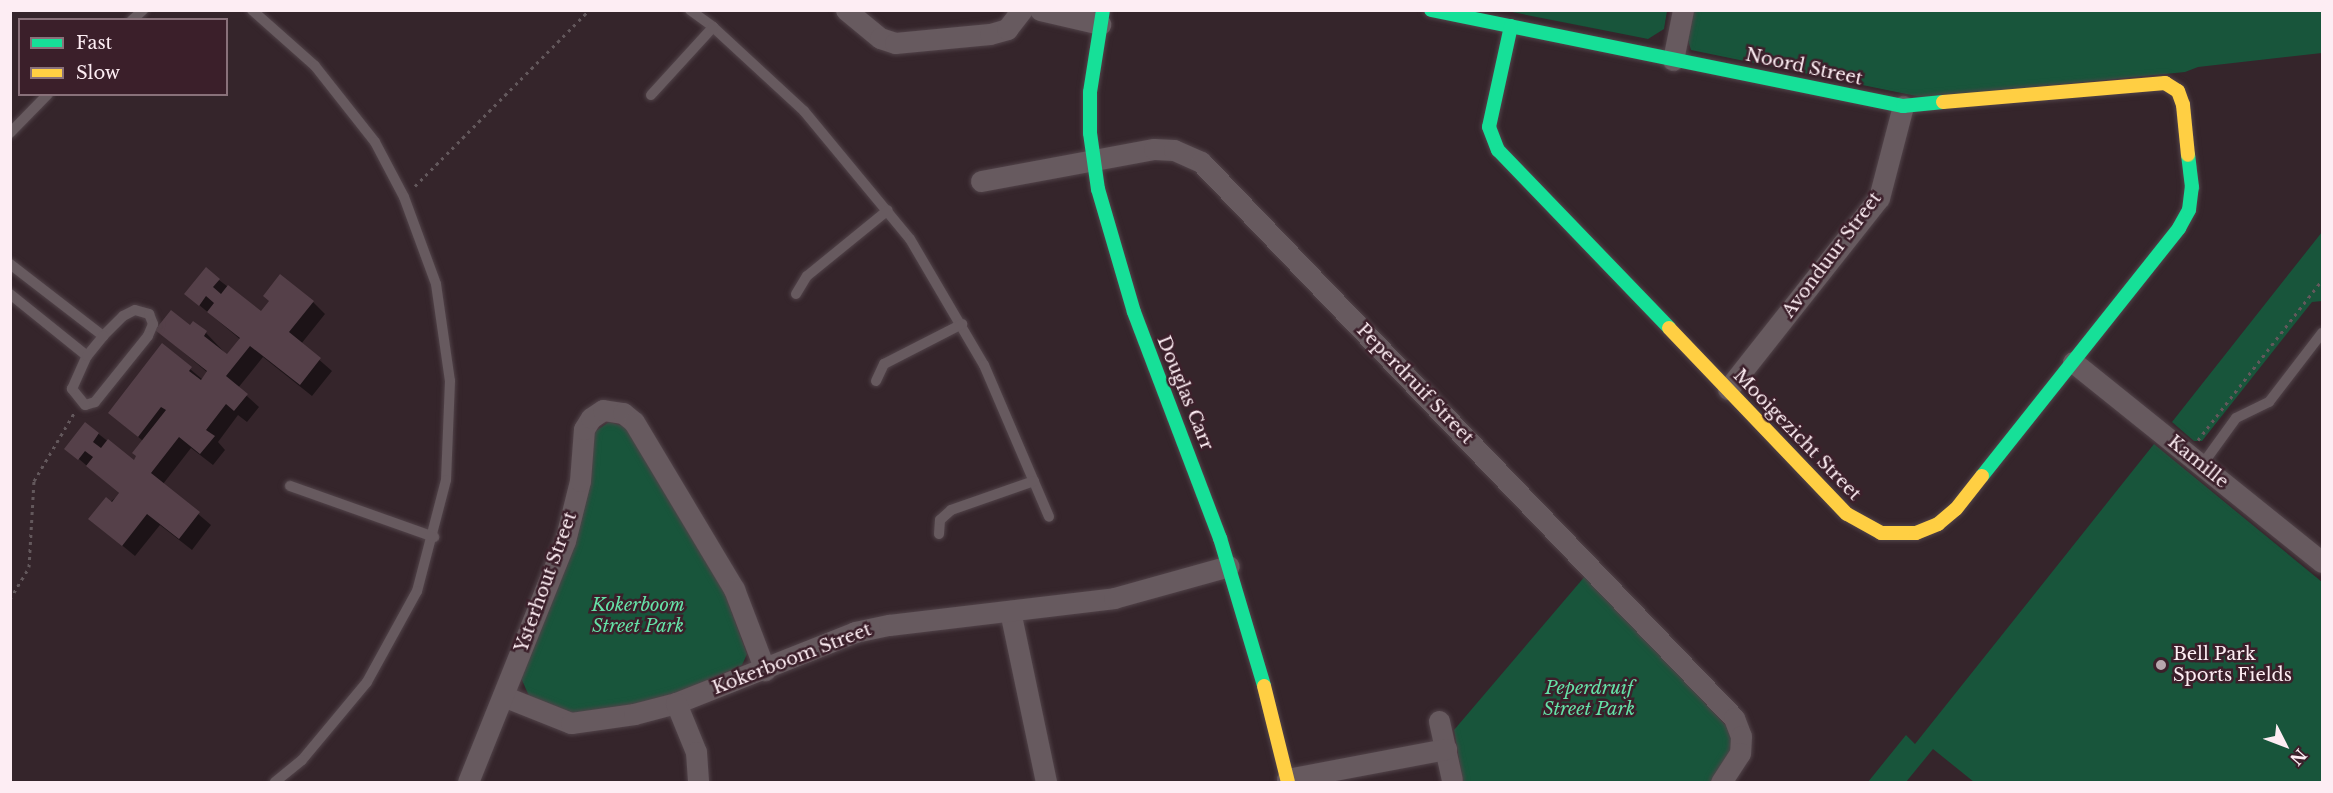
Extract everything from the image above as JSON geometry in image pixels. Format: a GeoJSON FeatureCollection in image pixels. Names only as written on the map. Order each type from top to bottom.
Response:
{"type":"FeatureCollection","features":[{"type":"Feature","properties":{"kind":"street"},"geometry":{"type":"LineString","coordinates":[[846,10],[880,38],[895,43],[990,34],[1007,29],[1022,10]]}},
{"type":"Feature","properties":{"kind":"street"},"geometry":{"type":"LineString","coordinates":[[1040,10],[1101,17]]}},
{"type":"Feature","properties":{"kind":"street","name":"Noord Street"},"geometry":{"type":"LineString","coordinates":[[1431,10],[1903,106],[2154,82],[2173,86]]}},
{"type":"Feature","properties":{"kind":"street"},"geometry":{"type":"LineString","coordinates":[[1673,60],[1683,10]]}},
{"type":"Feature","properties":{"kind":"street","name":"Douglas Carr"},"geometry":{"type":"LineString","coordinates":[[1101,17],[1090,92],[1092,161],[1134,312],[1200,479],[1229,566],[1288,781]]}},
{"type":"Feature","properties":{"kind":"street","name":"Mooigezicht Street"},"geometry":{"type":"LineString","coordinates":[[1511,26],[1489,127],[1491,139],[1847,514],[1869,529],[1905,534],[1928,529],[1956,509],[2179,228],[2188,210],[2192,187],[2183,105],[2173,86]]}},
{"type":"Feature","properties":{"kind":"street","name":"Avonduur Street"},"geometry":{"type":"LineString","coordinates":[[1728,389],[1879,198],[1903,106]]}},
{"type":"Feature","properties":{"kind":"street","name":"Peperdruif Street"},"geometry":{"type":"LineString","coordinates":[[981,182],[1165,149],[1184,153],[1208,168],[1734,718],[1741,736],[1740,753],[1721,783]]}},
{"type":"Feature","properties":{"kind":"street","name":"Kamille"},"geometry":{"type":"LineString","coordinates":[[2073,362],[2320,556]]}},
{"type":"Feature","properties":{"kind":"street","name":"Ysterhout Street"},"geometry":{"type":"LineString","coordinates":[[468,783],[565,541],[580,482],[584,429],[591,418],[609,410],[623,413],[634,422],[706,541],[734,589],[765,670]]}},
{"type":"Feature","properties":{"kind":"street","name":"Kokerboom Street"},"geometry":{"type":"LineString","coordinates":[[503,696],[558,719],[578,723],[676,703],[765,670],[855,632],[1114,598],[1229,566]]}},
{"type":"Feature","properties":{"kind":"street"},"geometry":{"type":"LineString","coordinates":[[1010,611],[1046,783]]}},
{"type":"Feature","properties":{"kind":"street"},"geometry":{"type":"LineString","coordinates":[[676,703],[696,752],[698,783]]}},
{"type":"Feature","properties":{"kind":"street"},"geometry":{"type":"LineString","coordinates":[[1439,721],[1452,780]]}},
{"type":"Feature","properties":{"kind":"street"},"geometry":{"type":"LineString","coordinates":[[1288,781],[1446,749]]}},
{"type":"Feature","properties":{"kind":"lane"},"geometry":{"type":"LineString","coordinates":[[252,10],[315,66],[347,105],[375,142],[404,196],[436,284],[450,381],[446,480],[434,537],[417,591],[373,672],[316,744],[275,783]]}},
{"type":"Feature","properties":{"kind":"lane"},"geometry":{"type":"LineString","coordinates":[[690,10],[713,27],[804,111],[888,210],[962,324],[1049,517]]}},
{"type":"Feature","properties":{"kind":"lane"},"geometry":{"type":"LineString","coordinates":[[651,95],[713,27]]}},
{"type":"Feature","properties":{"kind":"lane"},"geometry":{"type":"LineString","coordinates":[[10,133],[46,96]]}},
{"type":"Feature","properties":{"kind":"lane"},"geometry":{"type":"LineString","coordinates":[[796,294],[807,276],[888,210]]}},
{"type":"Feature","properties":{"kind":"lane"},"geometry":{"type":"LineString","coordinates":[[10,264],[103,336]]}},
{"type":"Feature","properties":{"kind":"lane"},"geometry":{"type":"LineString","coordinates":[[10,294],[87,356]]}},
{"type":"Feature","properties":{"kind":"lane"},"geometry":{"type":"LineString","coordinates":[[142,310],[152,318],[148,336],[96,402],[80,403],[72,389],[87,356],[103,336],[129,312],[142,310]]}},
{"type":"Feature","properties":{"kind":"lane"},"geometry":{"type":"LineString","coordinates":[[876,381],[885,364],[962,324]]}},
{"type":"Feature","properties":{"kind":"lane"},"geometry":{"type":"LineString","coordinates":[[2194,459],[2236,418],[2269,402],[2322,333]]}},
{"type":"Feature","properties":{"kind":"lane"},"geometry":{"type":"LineString","coordinates":[[939,534],[940,520],[951,510],[1034,481]]}},
{"type":"Feature","properties":{"kind":"lane"},"geometry":{"type":"LineString","coordinates":[[290,486],[434,537]]}},
{"type":"Feature","properties":{"kind":"path"},"geometry":{"type":"LineString","coordinates":[[404,196],[589,10]]}},
{"type":"Feature","properties":{"kind":"path"},"geometry":{"type":"LineString","coordinates":[[2194,459],[2322,280]]}},
{"type":"Feature","properties":{"kind":"path"},"geometry":{"type":"LineString","coordinates":[[10,599],[29,567],[34,481],[80,403]]}},
{"type":"Feature","properties":{"kind":"green space"},"geometry":{"type":"Polygon","coordinates":[[[1694,10],[2322,11],[2322,53],[2198,67],[2185,72],[1926,98],[1691,50],[1688,40],[1694,10]]]}},
{"type":"Feature","properties":{"kind":"green space"},"geometry":{"type":"Polygon","coordinates":[[[1507,11],[1667,11],[1664,29],[1648,39],[1507,11]]]}},
{"type":"Feature","properties":{"kind":"green space"},"geometry":{"type":"Polygon","coordinates":[[[2322,232],[2322,301],[2312,302],[2202,441],[2194,441],[2172,422],[2322,232]]]}},
{"type":"Feature","properties":{"kind":"green space","name":"Kokerboom Street Park"},"geometry":{"type":"Polygon","coordinates":[[[609,422],[627,427],[719,578],[747,654],[742,665],[669,698],[576,714],[529,696],[521,678],[593,433],[609,422]]]}},
{"type":"Feature","properties":{"kind":"green space","name":"Bell Park Sports Fields"},"geometry":{"type":"Polygon","coordinates":[[[2154,444],[2322,582],[2322,782],[1974,782],[1933,749],[1906,782],[1868,782],[1906,735],[1915,744],[2154,444]]]}},
{"type":"Feature","properties":{"kind":"green space","name":"Peperdruif Street Park"},"geometry":{"type":"Polygon","coordinates":[[[1586,575],[1731,731],[1732,748],[1710,782],[1463,782],[1454,730],[1586,575]]]}},
{"type":"Feature","properties":{"kind":"building"},"geometry":{"type":"Polygon","coordinates":[[[206,267],[220,279],[213,287],[221,294],[228,285],[261,311],[269,301],[263,296],[280,274],[314,301],[289,332],[321,358],[300,385],[250,346],[226,376],[248,394],[234,411],[226,404],[206,430],[215,436],[200,454],[179,437],[151,473],[200,512],[179,539],[147,514],[122,546],[88,519],[106,497],[112,502],[119,493],[86,466],[93,457],[85,451],[78,460],[64,449],[85,422],[99,433],[93,442],[101,448],[108,439],[134,460],[136,456],[132,453],[166,410],[161,407],[138,437],[108,413],[162,343],[192,367],[189,371],[201,380],[207,371],[155,330],[171,310],[190,325],[193,321],[207,331],[204,336],[227,354],[240,338],[207,312],[214,303],[206,296],[199,306],[184,294],[206,267]]]}},
{"type":"Feature","properties":{"kind":"traffic: fast"},"geometry":{"type":"LineString","coordinates":[[1103,10],[1090,92],[1090,133],[1098,189],[1134,312],[1220,538],[1264,686]]}},
{"type":"Feature","properties":{"kind":"traffic: fast"},"geometry":{"type":"LineString","coordinates":[[1431,10],[1903,106],[1943,102]]}},
{"type":"Feature","properties":{"kind":"traffic: fast"},"geometry":{"type":"LineString","coordinates":[[1511,26],[1489,127],[1498,150],[1669,328]]}},
{"type":"Feature","properties":{"kind":"traffic: fast"},"geometry":{"type":"LineString","coordinates":[[1982,476],[2179,228],[2189,210],[2192,187],[2188,155]]}},
{"type":"Feature","properties":{"kind":"traffic: slow"},"geometry":{"type":"LineString","coordinates":[[1943,102],[2165,83],[2178,91],[2183,105],[2188,155]]}},
{"type":"Feature","properties":{"kind":"traffic: slow"},"geometry":{"type":"LineString","coordinates":[[1669,328],[1847,514],[1881,533],[1916,533],[1938,524],[1956,509],[1982,476]]}},
{"type":"Feature","properties":{"kind":"traffic: slow"},"geometry":{"type":"LineString","coordinates":[[1264,686],[1288,782]]}},
{"type":"Feature","properties":{"kind":"place","name":"Bell Park Sports Fields"},"geometry":{"type":"Point","coordinates":[2161,665]}}]}
